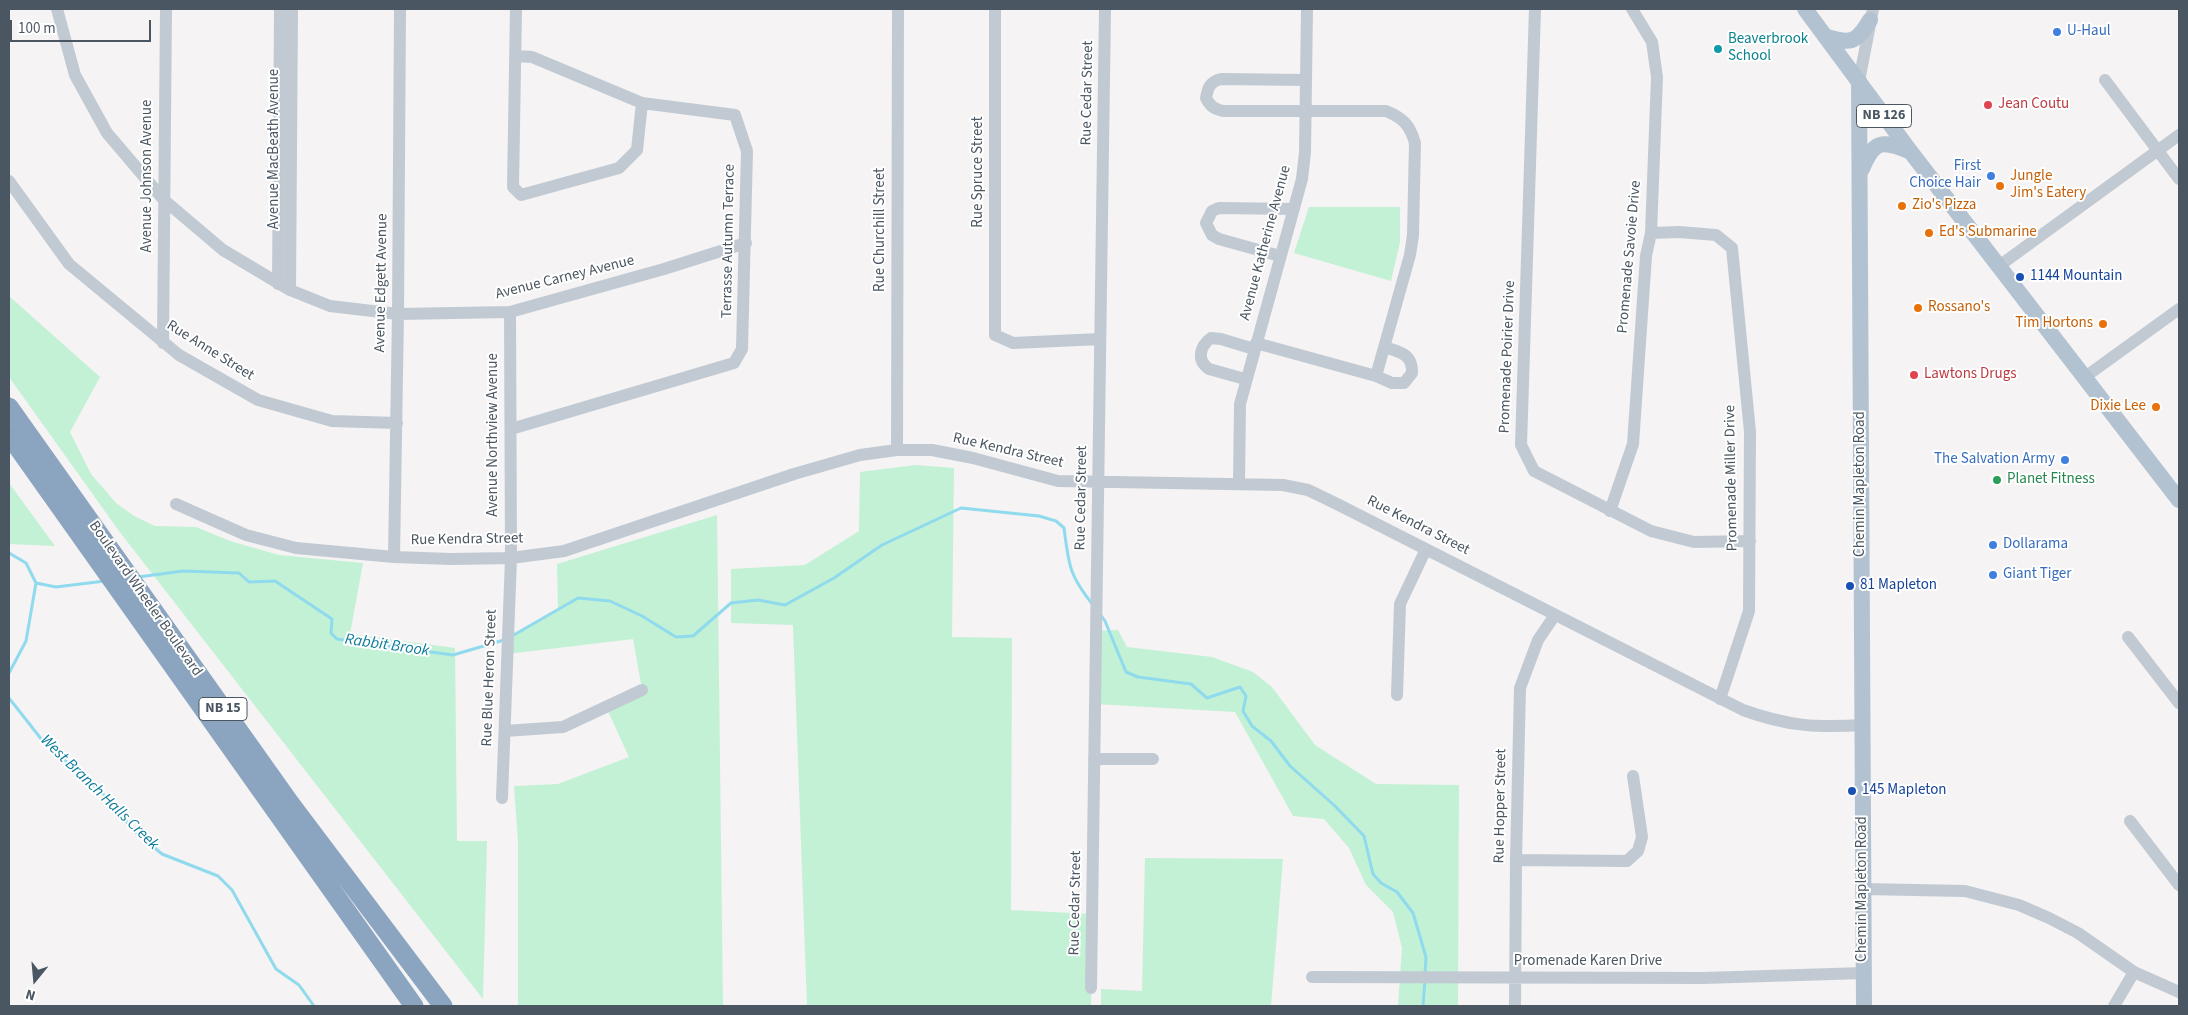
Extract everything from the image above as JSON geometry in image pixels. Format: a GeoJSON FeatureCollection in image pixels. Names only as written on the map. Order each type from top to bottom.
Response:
{"type":"FeatureCollection","features":[{"type":"Feature","properties":{"kind":"highway","name":"Boulevard Wheeler Boulevard"},"geometry":{"type":"LineString","coordinates":[[9,407],[290,803],[443,1006]]}},
{"type":"Feature","properties":{"kind":"highway","name":"Boulevard Wheeler Boulevard"},"geometry":{"type":"LineString","coordinates":[[9,435],[414,1006]]}},
{"type":"Feature","properties":{"kind":"main road","name":"NB 126"},"geometry":{"type":"LineString","coordinates":[[1805,9],[1910,151],[2179,500]]}},
{"type":"Feature","properties":{"kind":"main road"},"geometry":{"type":"LineString","coordinates":[[1825,36],[1846,42],[1860,36],[1871,15]]}},
{"type":"Feature","properties":{"kind":"main road","name":"Chemin Mapleton Road"},"geometry":{"type":"LineString","coordinates":[[1859,81],[1864,1006]]}},
{"type":"Feature","properties":{"kind":"main road"},"geometry":{"type":"LineString","coordinates":[[1859,175],[1869,152],[1878,144],[1889,143],[1910,151]]}},
{"type":"Feature","properties":{"kind":"street","name":"Avenue Carney Avenue"},"geometry":{"type":"LineString","coordinates":[[57,9],[79,84],[107,133],[164,200],[223,250],[278,284],[330,306],[398,314],[510,312],[664,269],[746,243]]}},
{"type":"Feature","properties":{"kind":"street","name":"Avenue Johnson Avenue"},"geometry":{"type":"LineString","coordinates":[[163,343],[166,9]]}},
{"type":"Feature","properties":{"kind":"street","name":"Avenue MacBeath Avenue"},"geometry":{"type":"LineString","coordinates":[[278,284],[280,9]]}},
{"type":"Feature","properties":{"kind":"street","name":"Avenue MacBeath Avenue"},"geometry":{"type":"LineString","coordinates":[[290,290],[292,9]]}},
{"type":"Feature","properties":{"kind":"street","name":"Avenue Edgett Avenue"},"geometry":{"type":"LineString","coordinates":[[394,557],[397,423],[400,9]]}},
{"type":"Feature","properties":{"kind":"street"},"geometry":{"type":"LineString","coordinates":[[516,9],[513,187],[521,195],[619,168],[637,150],[642,103]]}},
{"type":"Feature","properties":{"kind":"street","name":"Rue Churchill Street"},"geometry":{"type":"LineString","coordinates":[[897,450],[898,9]]}},
{"type":"Feature","properties":{"kind":"street","name":"Rue Spruce Street"},"geometry":{"type":"LineString","coordinates":[[995,9],[995,335],[1013,343],[1100,339]]}},
{"type":"Feature","properties":{"kind":"street","name":"Rue Cedar Street"},"geometry":{"type":"LineString","coordinates":[[1091,988],[1105,9]]}},
{"type":"Feature","properties":{"kind":"street","name":"Avenue Katherine Avenue"},"geometry":{"type":"LineString","coordinates":[[1239,483],[1240,404],[1302,179],[1306,111],[1306,9]]}},
{"type":"Feature","properties":{"kind":"street","name":"Promenade Poirier Drive"},"geometry":{"type":"LineString","coordinates":[[1535,9],[1521,445],[1534,471],[1651,531],[1694,542],[1750,542]]}},
{"type":"Feature","properties":{"kind":"street","name":"Promenade Savoie Drive"},"geometry":{"type":"LineString","coordinates":[[1610,511],[1633,444],[1646,256],[1651,233],[1657,77],[1652,42],[1632,9]]}},
{"type":"Feature","properties":{"kind":"street"},"geometry":{"type":"LineString","coordinates":[[1859,81],[1871,15]]}},
{"type":"Feature","properties":{"kind":"street","name":"Terrasse Autumn Terrace"},"geometry":{"type":"LineString","coordinates":[[511,429],[734,363],[742,349],[746,243],[747,151],[735,114],[642,103],[532,57],[516,56]]}},
{"type":"Feature","properties":{"kind":"street"},"geometry":{"type":"LineString","coordinates":[[1305,80],[1221,79],[1214,81],[1210,85],[1206,98],[1215,109],[1223,111],[1386,111],[1400,117],[1411,129],[1415,143],[1413,235],[1410,255],[1376,376]]}},
{"type":"Feature","properties":{"kind":"street"},"geometry":{"type":"LineString","coordinates":[[2105,80],[2179,179]]}},
{"type":"Feature","properties":{"kind":"street"},"geometry":{"type":"LineString","coordinates":[[1999,266],[2179,135]]}},
{"type":"Feature","properties":{"kind":"street","name":"Rue Anne Street"},"geometry":{"type":"LineString","coordinates":[[9,181],[69,264],[179,355],[258,400],[332,421],[397,423]]}},
{"type":"Feature","properties":{"kind":"street"},"geometry":{"type":"LineString","coordinates":[[1280,256],[1219,239],[1208,230],[1206,223],[1212,211],[1219,208],[1294,209]]}},
{"type":"Feature","properties":{"kind":"street","name":"Promenade Miller Drive"},"geometry":{"type":"LineString","coordinates":[[1651,233],[1679,232],[1716,235],[1732,248],[1750,432],[1750,612],[1720,700]]}},
{"type":"Feature","properties":{"kind":"street"},"geometry":{"type":"LineString","coordinates":[[2085,377],[2179,309]]}},
{"type":"Feature","properties":{"kind":"street","name":"Avenue Northview Avenue"},"geometry":{"type":"LineString","coordinates":[[510,312],[511,558]]}},
{"type":"Feature","properties":{"kind":"street"},"geometry":{"type":"LineString","coordinates":[[1246,379],[1205,366],[1200,354],[1202,347],[1211,338],[1221,339],[1376,376],[1398,384],[1404,383],[1412,373],[1411,359],[1406,355],[1384,347]]}},
{"type":"Feature","properties":{"kind":"street","name":"Rue Kendra Street"},"geometry":{"type":"LineString","coordinates":[[176,504],[246,535],[296,548],[451,560],[511,558],[564,551],[794,474],[860,455],[897,450],[932,450],[973,458],[1058,481],[1283,485],[1308,490],[1720,700],[1766,719],[1794,725],[1828,727],[1862,725]]}},
{"type":"Feature","properties":{"kind":"street"},"geometry":{"type":"LineString","coordinates":[[1397,695],[1400,604],[1426,549]]}},
{"type":"Feature","properties":{"kind":"street","name":"Rue Blue Heron Street"},"geometry":{"type":"LineString","coordinates":[[502,798],[511,558]]}},
{"type":"Feature","properties":{"kind":"street","name":"Rue Hopper Street"},"geometry":{"type":"LineString","coordinates":[[1515,1006],[1520,688],[1538,640],[1555,615]]}},
{"type":"Feature","properties":{"kind":"street"},"geometry":{"type":"LineString","coordinates":[[2128,637],[2179,703]]}},
{"type":"Feature","properties":{"kind":"street"},"geometry":{"type":"LineString","coordinates":[[505,731],[563,728],[642,690]]}},
{"type":"Feature","properties":{"kind":"street"},"geometry":{"type":"LineString","coordinates":[[1094,759],[1153,759]]}},
{"type":"Feature","properties":{"kind":"street"},"geometry":{"type":"LineString","coordinates":[[1516,860],[1627,861],[1638,851],[1642,837],[1633,776]]}},
{"type":"Feature","properties":{"kind":"street"},"geometry":{"type":"LineString","coordinates":[[2130,821],[2179,885]]}},
{"type":"Feature","properties":{"kind":"street"},"geometry":{"type":"LineString","coordinates":[[1863,889],[1965,891],[2001,900],[2049,918],[2078,933],[2134,972],[2179,992]]}},
{"type":"Feature","properties":{"kind":"street"},"geometry":{"type":"LineString","coordinates":[[2114,1006],[2134,972]]}},
{"type":"Feature","properties":{"kind":"street","name":"Promenade Karen Drive"},"geometry":{"type":"LineString","coordinates":[[1312,977],[1732,978],[1864,973]]}},
{"type":"Feature","properties":{"kind":"green space"},"geometry":{"type":"Polygon","coordinates":[[[1309,207],[1400,207],[1400,242],[1391,281],[1294,253],[1309,207]]]}},
{"type":"Feature","properties":{"kind":"green space"},"geometry":{"type":"Polygon","coordinates":[[[9,296],[100,377],[70,432],[91,474],[116,503],[134,516],[155,526],[196,527],[230,541],[279,555],[363,563],[350,634],[455,648],[457,841],[487,841],[483,999],[119,531],[9,377],[9,296]]]}},
{"type":"Feature","properties":{"kind":"green space"},"geometry":{"type":"Polygon","coordinates":[[[916,465],[954,468],[952,637],[1012,638],[1011,910],[1092,914],[1091,1006],[807,1006],[793,625],[731,623],[731,569],[805,565],[859,531],[860,472],[916,465]]]}},
{"type":"Feature","properties":{"kind":"green space"},"geometry":{"type":"Polygon","coordinates":[[[9,483],[55,546],[9,544],[9,483]]]}},
{"type":"Feature","properties":{"kind":"green space"},"geometry":{"type":"Polygon","coordinates":[[[717,515],[723,1006],[518,1006],[518,841],[514,786],[558,784],[629,757],[606,707],[642,689],[633,639],[507,654],[508,638],[558,609],[557,564],[717,515]]]}},
{"type":"Feature","properties":{"kind":"green space"},"geometry":{"type":"Polygon","coordinates":[[[1118,630],[1127,647],[1212,657],[1253,672],[1272,687],[1315,745],[1376,784],[1459,785],[1458,1006],[1398,1006],[1402,948],[1393,912],[1366,885],[1349,848],[1324,819],[1293,816],[1235,712],[1095,704],[1096,631],[1118,630]]]}},
{"type":"Feature","properties":{"kind":"green space"},"geometry":{"type":"Polygon","coordinates":[[[1145,858],[1283,859],[1271,1006],[1101,1006],[1101,989],[1142,991],[1145,858]]]}},
{"type":"Feature","properties":{"kind":"waterway"},"geometry":{"type":"LineString","coordinates":[[512,636],[578,598],[610,601],[642,616],[676,637],[693,636],[731,603],[758,600],[785,605],[834,578],[882,545],[961,508],[1039,516],[1056,521],[1064,528],[1071,570],[1079,586],[1093,605]]}},
{"type":"Feature","properties":{"kind":"waterway","name":"West Branch Halls Creek"},"geometry":{"type":"LineString","coordinates":[[9,553],[26,563],[36,583],[26,641],[9,673]]}},
{"type":"Feature","properties":{"kind":"waterway","name":"Rabbit Brook"},"geometry":{"type":"LineString","coordinates":[[138,577],[183,571],[239,573],[249,582],[275,581],[332,619],[331,633],[337,639],[453,655],[504,640]]}},
{"type":"Feature","properties":{"kind":"waterway","name":"Rabbit Brook"},"geometry":{"type":"LineString","coordinates":[[36,583],[56,587],[105,581]]}},
{"type":"Feature","properties":{"kind":"waterway"},"geometry":{"type":"LineString","coordinates":[[1100,614],[1105,621],[1126,672],[1138,677],[1191,684],[1207,698],[1240,687],[1246,696],[1243,711],[1252,726],[1271,741],[1290,766],[1335,806],[1364,836],[1373,874],[1381,883],[1397,892],[1413,913],[1426,957],[1425,974]]}},
{"type":"Feature","properties":{"kind":"waterway","name":"West Branch Halls Creek"},"geometry":{"type":"LineString","coordinates":[[9,698],[42,740],[112,802],[133,830],[162,854],[218,876],[232,890],[276,969],[299,985],[314,1006]]}},
{"type":"Feature","properties":{"kind":"waterway"},"geometry":{"type":"LineString","coordinates":[[1423,1006],[1425,980]]}},
{"type":"Feature","properties":{"kind":"place","name":"U-Haul"},"geometry":{"type":"Point","coordinates":[2057,32]}},
{"type":"Feature","properties":{"kind":"place","name":"Beaverbrook School"},"geometry":{"type":"Point","coordinates":[1718,49]}},
{"type":"Feature","properties":{"kind":"place","name":"Jean Coutu"},"geometry":{"type":"Point","coordinates":[1988,105]}},
{"type":"Feature","properties":{"kind":"place","name":"First Choice Hair"},"geometry":{"type":"Point","coordinates":[1991,176]}},
{"type":"Feature","properties":{"kind":"place","name":"Jungle Jim's Eatery"},"geometry":{"type":"Point","coordinates":[2000,186]}},
{"type":"Feature","properties":{"kind":"place","name":"Zio's Pizza"},"geometry":{"type":"Point","coordinates":[1902,206]}},
{"type":"Feature","properties":{"kind":"place","name":"Ed's Submarine"},"geometry":{"type":"Point","coordinates":[1929,233]}},
{"type":"Feature","properties":{"kind":"place","name":"1144 Mountain"},"geometry":{"type":"Point","coordinates":[2020,277]}},
{"type":"Feature","properties":{"kind":"place","name":"Rossano's"},"geometry":{"type":"Point","coordinates":[1918,308]}},
{"type":"Feature","properties":{"kind":"place","name":"Tim Hortons"},"geometry":{"type":"Point","coordinates":[2103,324]}},
{"type":"Feature","properties":{"kind":"place","name":"Lawtons Drugs"},"geometry":{"type":"Point","coordinates":[1914,375]}},
{"type":"Feature","properties":{"kind":"place","name":"Dixie Lee"},"geometry":{"type":"Point","coordinates":[2156,407]}},
{"type":"Feature","properties":{"kind":"place","name":"The Salvation Army"},"geometry":{"type":"Point","coordinates":[2065,460]}},
{"type":"Feature","properties":{"kind":"place","name":"Planet Fitness"},"geometry":{"type":"Point","coordinates":[1997,480]}},
{"type":"Feature","properties":{"kind":"place","name":"Dollarama"},"geometry":{"type":"Point","coordinates":[1993,545]}},
{"type":"Feature","properties":{"kind":"place","name":"Giant Tiger"},"geometry":{"type":"Point","coordinates":[1993,575]}},
{"type":"Feature","properties":{"kind":"place","name":"81 Mapleton"},"geometry":{"type":"Point","coordinates":[1850,586]}},
{"type":"Feature","properties":{"kind":"place","name":"145 Mapleton"},"geometry":{"type":"Point","coordinates":[1852,791]}}]}
